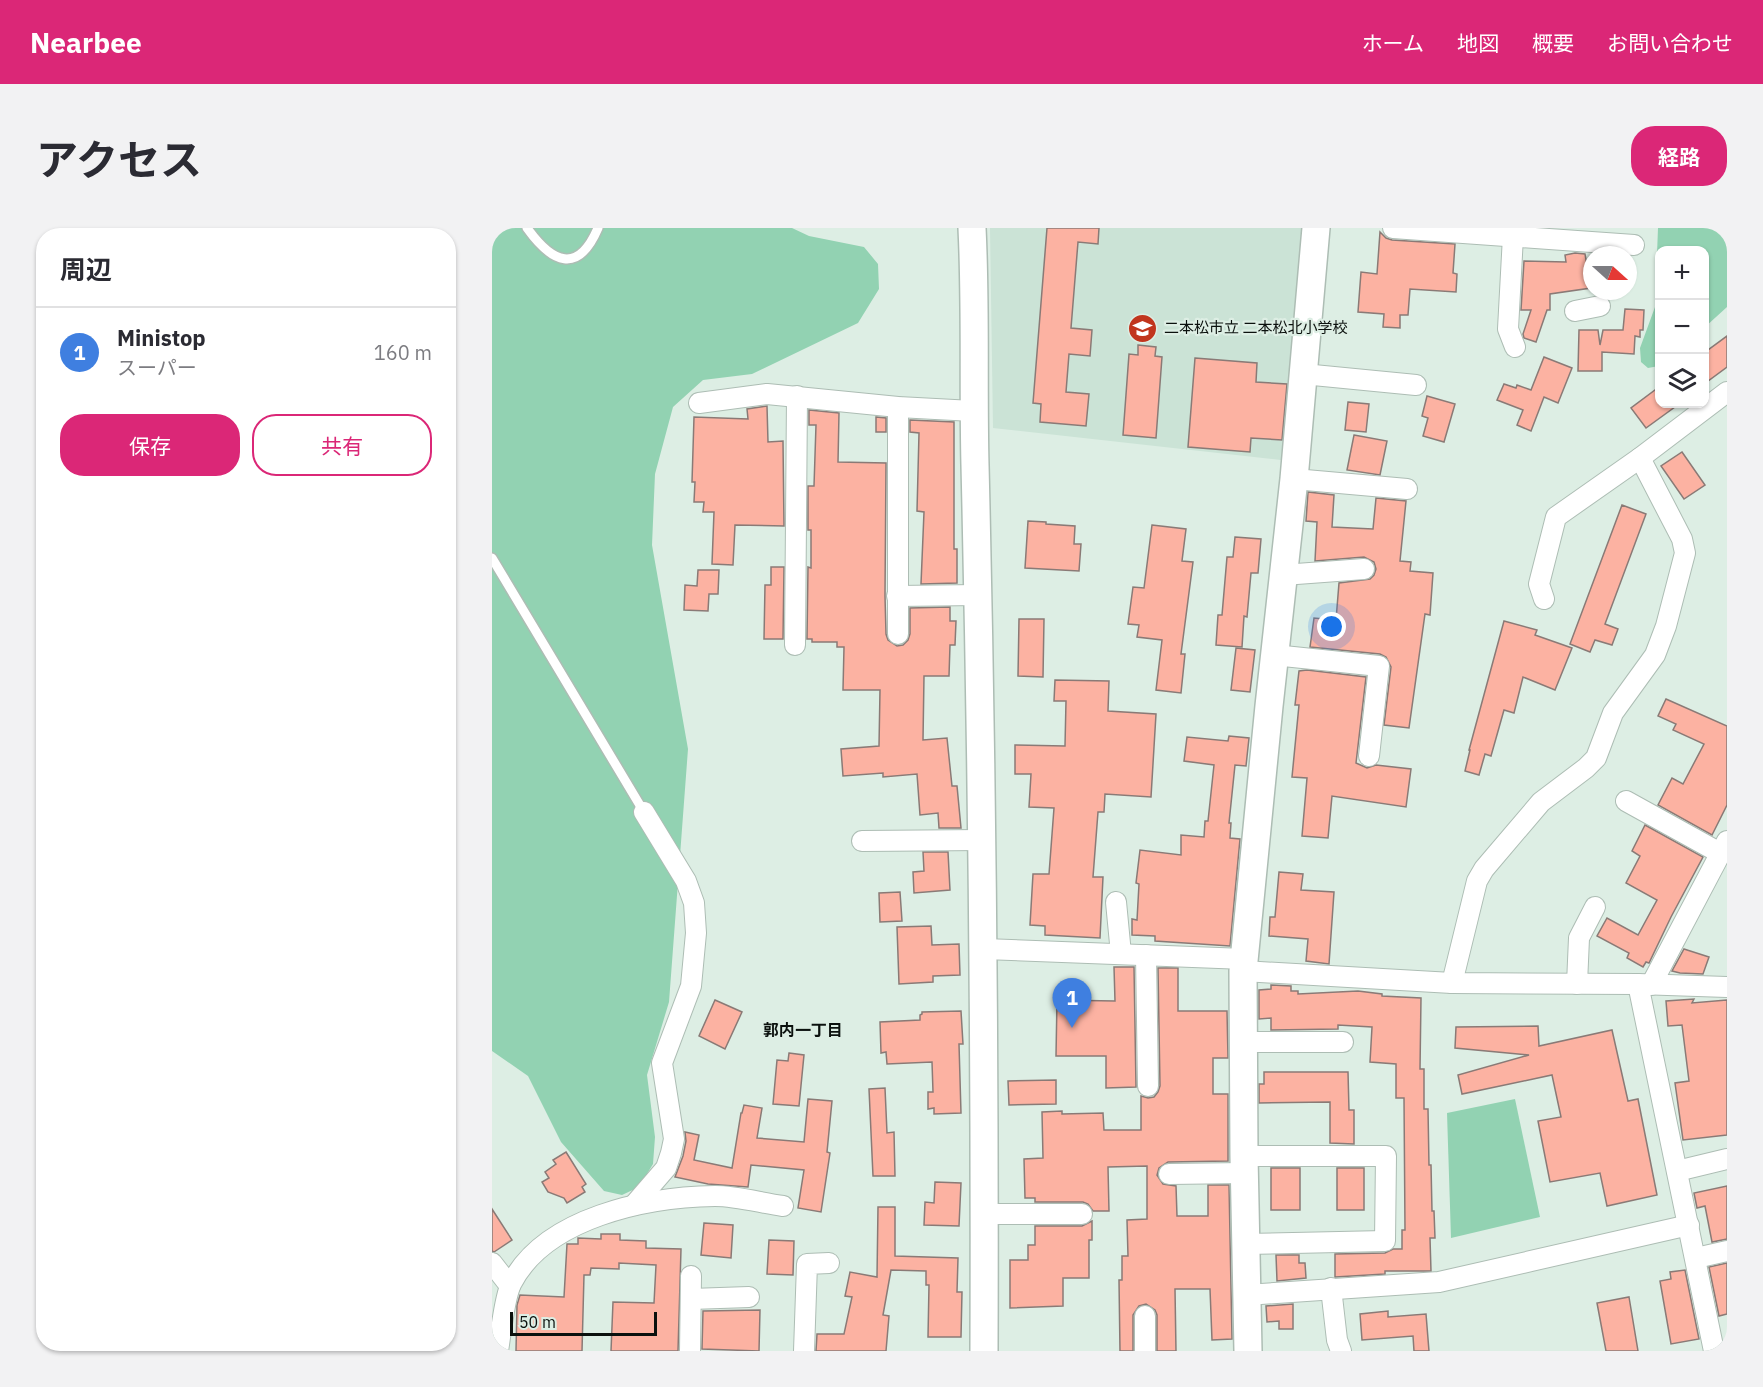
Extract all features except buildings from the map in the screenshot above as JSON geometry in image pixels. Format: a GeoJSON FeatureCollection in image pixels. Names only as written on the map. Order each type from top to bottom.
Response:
{"type":"FeatureCollection","features":[{"type":"Feature","properties":{"kind":"street"},"geometry":{"type":"LineString","coordinates":[[972,228],[973,411],[984,949],[984,1351]]}},
{"type":"Feature","properties":{"kind":"street"},"geometry":{"type":"LineString","coordinates":[[1248,1351],[1244,1164],[1244,965],[1274,655],[1294,478],[1316,228]]}},
{"type":"Feature","properties":{"kind":"street"},"geometry":{"type":"LineString","coordinates":[[1393,228],[1513,236],[1544,233],[1586,246]]}},
{"type":"Feature","properties":{"kind":"street"},"geometry":{"type":"LineString","coordinates":[[1513,236],[1508,329],[1515,347]]}},
{"type":"Feature","properties":{"kind":"street"},"geometry":{"type":"LineString","coordinates":[[1620,246],[1634,245]]}},
{"type":"Feature","properties":{"kind":"street"},"geometry":{"type":"LineString","coordinates":[[1575,311],[1600,304]]}},
{"type":"Feature","properties":{"kind":"street"},"geometry":{"type":"LineString","coordinates":[[1303,374],[1416,386]]}},
{"type":"Feature","properties":{"kind":"street"},"geometry":{"type":"LineString","coordinates":[[1544,599],[1539,584],[1556,517],[1640,458],[1727,392]]}},
{"type":"Feature","properties":{"kind":"street"},"geometry":{"type":"LineString","coordinates":[[699,403],[767,394],[898,407],[973,411]]}},
{"type":"Feature","properties":{"kind":"street"},"geometry":{"type":"LineString","coordinates":[[795,645],[797,396]]}},
{"type":"Feature","properties":{"kind":"street"},"geometry":{"type":"LineString","coordinates":[[898,407],[898,634]]}},
{"type":"Feature","properties":{"kind":"street"},"geometry":{"type":"LineString","coordinates":[[1452,983],[1477,881],[1484,869],[1541,802],[1596,758],[1613,713],[1655,655],[1666,627],[1685,553],[1682,539],[1640,458]]}},
{"type":"Feature","properties":{"kind":"street"},"geometry":{"type":"LineString","coordinates":[[1294,478],[1407,489]]}},
{"type":"Feature","properties":{"kind":"street"},"geometry":{"type":"LineString","coordinates":[[1283,575],[1364,569]]}},
{"type":"Feature","properties":{"kind":"street"},"geometry":{"type":"LineString","coordinates":[[897,596],[978,595]]}},
{"type":"Feature","properties":{"kind":"street"},"geometry":{"type":"LineString","coordinates":[[1274,655],[1379,666],[1369,756]]}},
{"type":"Feature","properties":{"kind":"street"},"geometry":{"type":"LineString","coordinates":[[1626,801],[1724,847],[1645,984],[1677,1171],[1714,1351]]}},
{"type":"Feature","properties":{"kind":"street"},"geometry":{"type":"LineString","coordinates":[[634,1205],[666,1168],[671,1154],[674,1139],[662,1063],[691,986],[696,933],[694,903],[686,881],[644,812]]}},
{"type":"Feature","properties":{"kind":"street"},"geometry":{"type":"LineString","coordinates":[[862,841],[982,840]]}},
{"type":"Feature","properties":{"kind":"street"},"geometry":{"type":"LineString","coordinates":[[1116,902],[1122,954]]}},
{"type":"Feature","properties":{"kind":"street"},"geometry":{"type":"LineString","coordinates":[[1576,984],[1579,938],[1595,907]]}},
{"type":"Feature","properties":{"kind":"street"},"geometry":{"type":"LineString","coordinates":[[984,949],[1146,955],[1452,983],[1645,984],[1727,987]]}},
{"type":"Feature","properties":{"kind":"street"},"geometry":{"type":"LineString","coordinates":[[1146,955],[1148,1086]]}},
{"type":"Feature","properties":{"kind":"street"},"geometry":{"type":"LineString","coordinates":[[1243,1042],[1343,1042]]}},
{"type":"Feature","properties":{"kind":"street"},"geometry":{"type":"LineString","coordinates":[[1169,1174],[1244,1164],[1386,1156],[1385,1241],[1245,1244]]}},
{"type":"Feature","properties":{"kind":"street"},"geometry":{"type":"LineString","coordinates":[[1677,1171],[1727,1159]]}},
{"type":"Feature","properties":{"kind":"street"},"geometry":{"type":"LineString","coordinates":[[498,1351],[510,1286],[521,1268],[539,1247],[570,1229],[601,1215],[634,1205],[717,1196],[783,1206]]}},
{"type":"Feature","properties":{"kind":"street"},"geometry":{"type":"LineString","coordinates":[[984,1214],[1082,1214]]}},
{"type":"Feature","properties":{"kind":"street"},"geometry":{"type":"LineString","coordinates":[[1246,1295],[1439,1282],[1689,1226]]}},
{"type":"Feature","properties":{"kind":"street"},"geometry":{"type":"LineString","coordinates":[[1696,1258],[1727,1251]]}},
{"type":"Feature","properties":{"kind":"street"},"geometry":{"type":"LineString","coordinates":[[492,1263],[510,1286]]}},
{"type":"Feature","properties":{"kind":"street"},"geometry":{"type":"LineString","coordinates":[[804,1351],[807,1264],[829,1263]]}},
{"type":"Feature","properties":{"kind":"street"},"geometry":{"type":"LineString","coordinates":[[690,1351],[691,1275]]}},
{"type":"Feature","properties":{"kind":"street"},"geometry":{"type":"LineString","coordinates":[[1331,1288],[1337,1340],[1341,1351]]}},
{"type":"Feature","properties":{"kind":"street"},"geometry":{"type":"LineString","coordinates":[[691,1299],[749,1297]]}},
{"type":"Feature","properties":{"kind":"street"},"geometry":{"type":"LineString","coordinates":[[1145,1316],[1145,1351]]}},
{"type":"Feature","properties":{"kind":"lane"},"geometry":{"type":"LineString","coordinates":[[527,228],[543,248],[563,259],[577,257],[588,248],[598,228]]}},
{"type":"Feature","properties":{"kind":"lane"},"geometry":{"type":"LineString","coordinates":[[492,558],[644,812]]}},
{"type":"Feature","properties":{"kind":"shaded area","name":"二本松市立 二本松北小学校"},"geometry":{"type":"Polygon","coordinates":[[[990,228],[1305,228],[1281,460],[993,428],[990,228]]]}},
{"type":"Feature","properties":{"kind":"green space"},"geometry":{"type":"Polygon","coordinates":[[[492,228],[792,228],[809,236],[864,247],[878,264],[879,289],[858,323],[752,374],[703,380],[673,407],[655,474],[652,545],[688,749],[669,1002],[647,1075],[655,1137],[653,1164],[639,1187],[622,1195],[604,1191],[561,1142],[528,1076],[492,1051],[492,228]]]}},
{"type":"Feature","properties":{"kind":"green space"},"geometry":{"type":"Polygon","coordinates":[[[1658,228],[1727,228],[1727,307],[1709,323],[1709,246],[1657,246],[1658,228]]]}},
{"type":"Feature","properties":{"kind":"green space"},"geometry":{"type":"Polygon","coordinates":[[[1655,307],[1655,367],[1648,368],[1641,362],[1640,348],[1655,307]]]}},
{"type":"Feature","properties":{"kind":"green space"},"geometry":{"type":"Polygon","coordinates":[[[1515,1099],[1540,1217],[1451,1238],[1447,1113],[1515,1099]]]}},
{"type":"Feature","properties":{"kind":"place","name":"二本松市立 二本松北小学校"},"geometry":{"type":"Point","coordinates":[1143,328]}},
{"type":"Feature","properties":{"kind":"place","name":"Ministop"},"geometry":{"type":"Point","coordinates":[1072,1028]}},
{"type":"Feature","properties":{"kind":"district","name":"郭内一丁目"},"geometry":{"type":"Point","coordinates":[803,1030]}}]}
